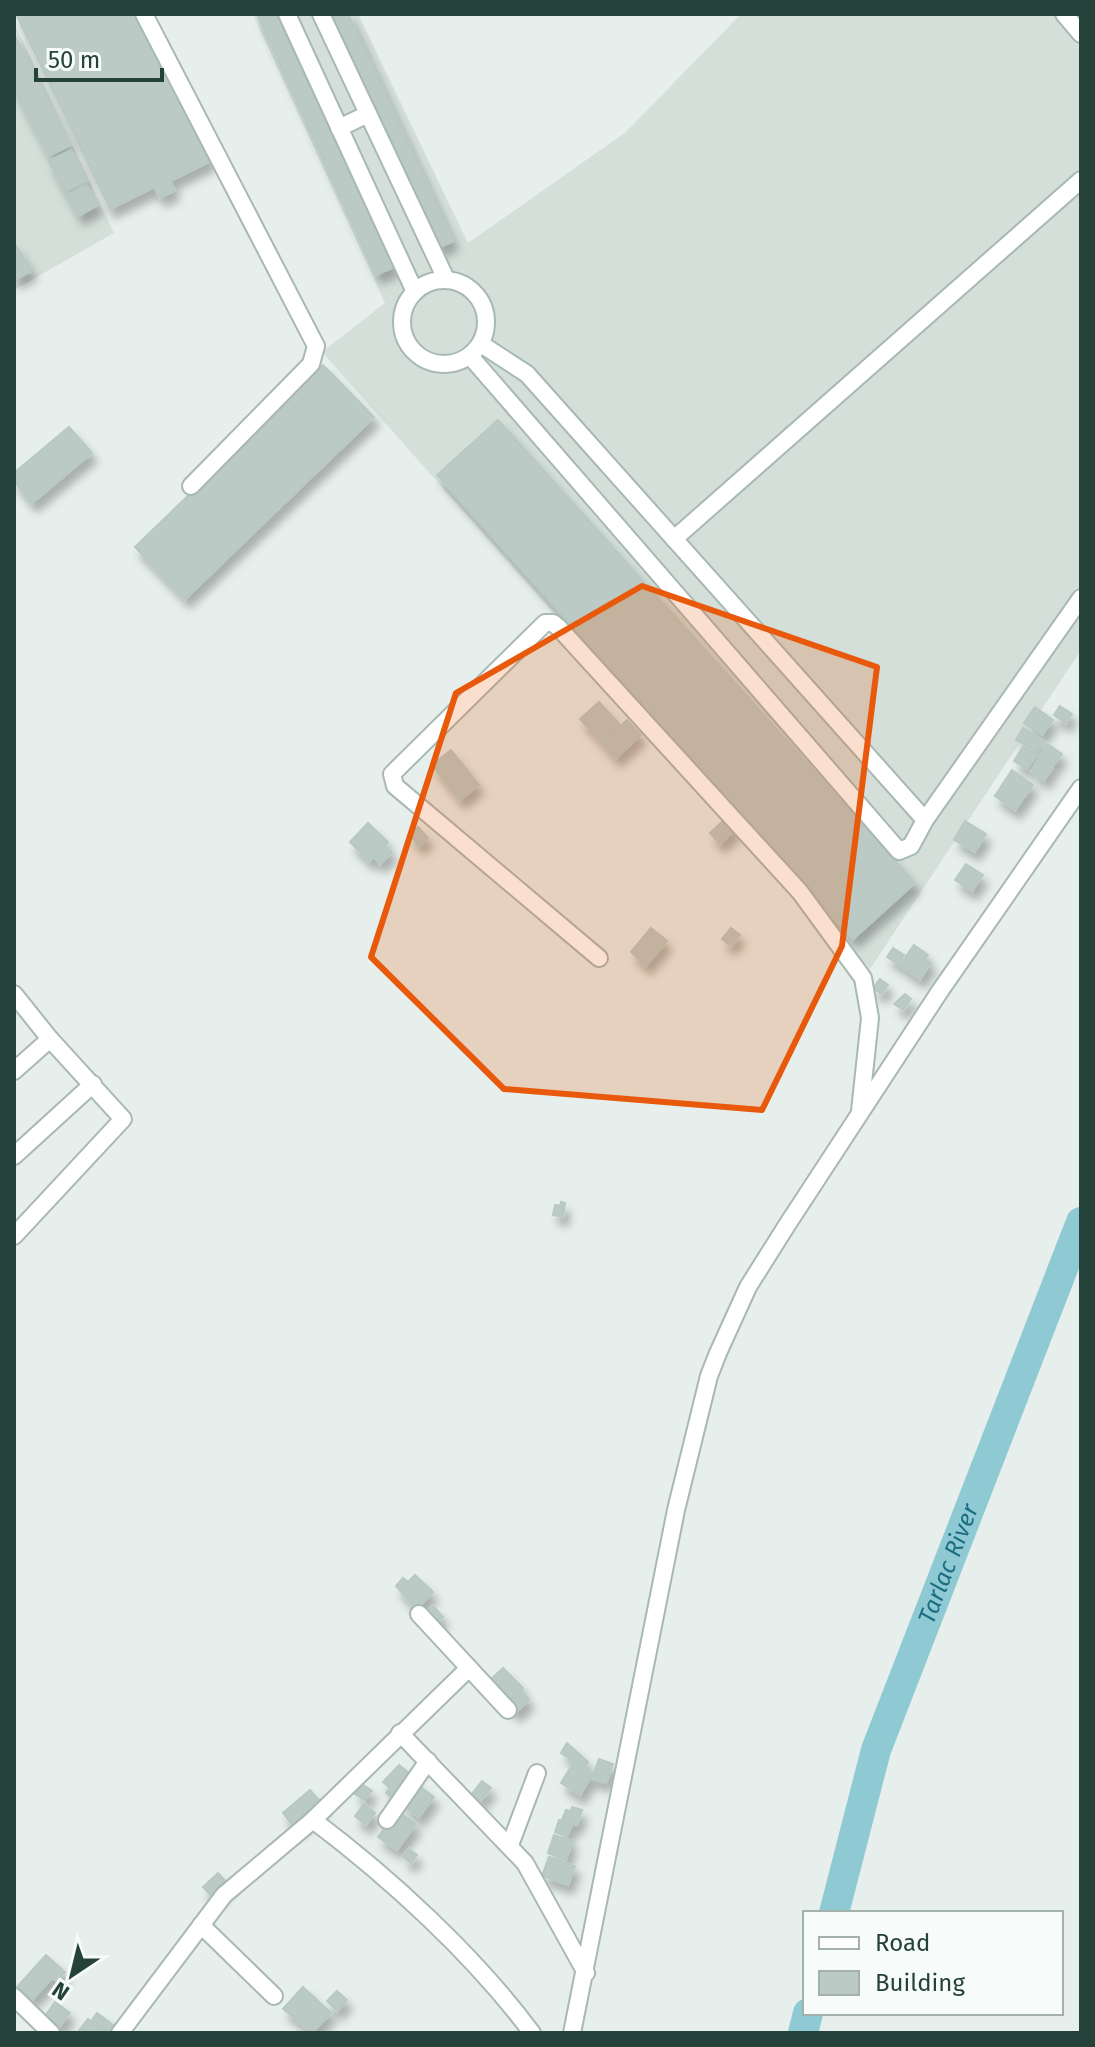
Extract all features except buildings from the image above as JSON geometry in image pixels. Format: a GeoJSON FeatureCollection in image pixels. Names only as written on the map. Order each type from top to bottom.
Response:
{"type":"FeatureCollection","features":[{"type":"Feature","properties":{"kind":"street"},"geometry":{"type":"LineString","coordinates":[[144,14],[316,346],[311,364],[191,486]]}},
{"type":"Feature","properties":{"kind":"street"},"geometry":{"type":"LineString","coordinates":[[287,14],[415,292]]}},
{"type":"Feature","properties":{"kind":"street"},"geometry":{"type":"LineString","coordinates":[[321,14],[446,279]]}},
{"type":"Feature","properties":{"kind":"street"},"geometry":{"type":"LineString","coordinates":[[1064,14],[1081,34]]}},
{"type":"Feature","properties":{"kind":"street"},"geometry":{"type":"LineString","coordinates":[[339,128],[368,114]]}},
{"type":"Feature","properties":{"kind":"street"},"geometry":{"type":"LineString","coordinates":[[674,539],[1081,180]]}},
{"type":"Feature","properties":{"kind":"street"},"geometry":{"type":"LineString","coordinates":[[446,279],[467,286],[482,302],[487,323],[476,350],[449,364],[426,361],[408,345],[401,323],[406,300],[423,284],[446,279]]}},
{"type":"Feature","properties":{"kind":"street"},"geometry":{"type":"LineString","coordinates":[[476,350],[527,374],[925,820]]}},
{"type":"Feature","properties":{"kind":"street"},"geometry":{"type":"LineString","coordinates":[[476,350],[899,851],[911,846],[925,820],[1081,598]]}},
{"type":"Feature","properties":{"kind":"street"},"geometry":{"type":"LineString","coordinates":[[599,958],[395,786],[392,774],[545,623],[553,623],[559,628],[666,742],[800,892],[863,978],[870,1018],[859,1117]]}},
{"type":"Feature","properties":{"kind":"street"},"geometry":{"type":"LineString","coordinates":[[572,2033],[647,1645],[709,1376],[748,1287],[940,991],[1081,788]]}},
{"type":"Feature","properties":{"kind":"street"},"geometry":{"type":"LineString","coordinates":[[14,994],[50,1039],[122,1115],[123,1123],[14,1236]]}},
{"type":"Feature","properties":{"kind":"street"},"geometry":{"type":"LineString","coordinates":[[14,1071],[50,1039]]}},
{"type":"Feature","properties":{"kind":"street"},"geometry":{"type":"LineString","coordinates":[[14,1156],[93,1084]]}},
{"type":"Feature","properties":{"kind":"street"},"geometry":{"type":"LineString","coordinates":[[419,1614],[508,1710]]}},
{"type":"Feature","properties":{"kind":"street"},"geometry":{"type":"LineString","coordinates":[[120,2033],[224,1895],[313,1820],[469,1668]]}},
{"type":"Feature","properties":{"kind":"street"},"geometry":{"type":"LineString","coordinates":[[400,1733],[510,1845],[532,1873],[586,1973]]}},
{"type":"Feature","properties":{"kind":"street"},"geometry":{"type":"LineString","coordinates":[[387,1820],[428,1761]]}},
{"type":"Feature","properties":{"kind":"street"},"geometry":{"type":"LineString","coordinates":[[510,1845],[537,1773]]}},
{"type":"Feature","properties":{"kind":"street"},"geometry":{"type":"LineString","coordinates":[[313,1820],[369,1862],[508,2001],[532,2033]]}},
{"type":"Feature","properties":{"kind":"street"},"geometry":{"type":"LineString","coordinates":[[201,1925],[274,1996]]}},
{"type":"Feature","properties":{"kind":"street"},"geometry":{"type":"LineString","coordinates":[[14,1997],[51,2033]]}},
{"type":"Feature","properties":{"kind":"highlighted area"},"geometry":{"type":"Polygon","coordinates":[[[642,586],[877,667],[842,946],[762,1110],[504,1089],[371,957],[456,693],[642,586]]]}},
{"type":"Feature","properties":{"kind":"shaded area"},"geometry":{"type":"Polygon","coordinates":[[[253,14],[358,14],[468,243],[626,132],[741,14],[1081,14],[1081,650],[870,969],[322,352],[385,303],[253,14]]]}},
{"type":"Feature","properties":{"kind":"shaded area"},"geometry":{"type":"Polygon","coordinates":[[[14,23],[114,233],[14,290],[14,23]]]}},
{"type":"Feature","properties":{"kind":"waterway","name":"Tarlac River"},"geometry":{"type":"LineString","coordinates":[[835,1911],[876,1750],[1081,1222]]}},
{"type":"Feature","properties":{"kind":"waterway","name":"Tarlac River"},"geometry":{"type":"LineString","coordinates":[[803,2033],[808,2015]]}}]}
